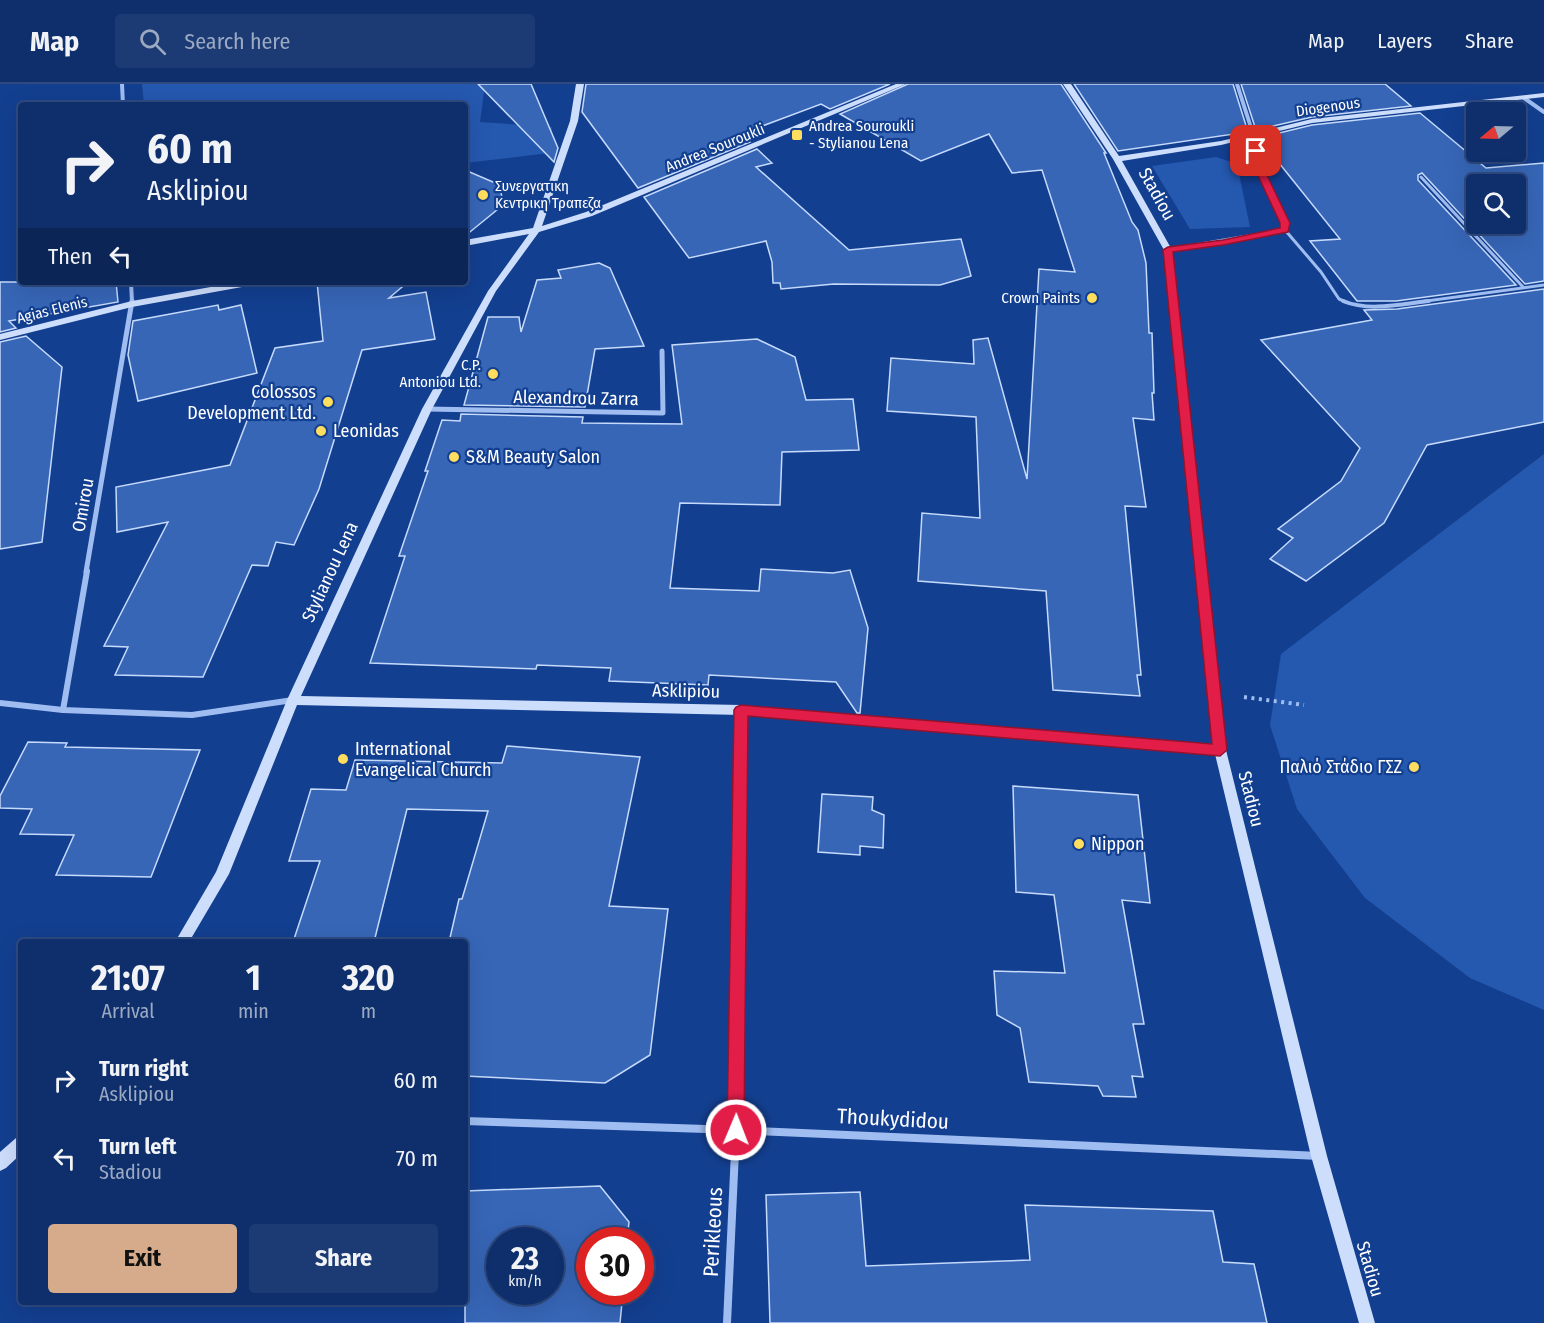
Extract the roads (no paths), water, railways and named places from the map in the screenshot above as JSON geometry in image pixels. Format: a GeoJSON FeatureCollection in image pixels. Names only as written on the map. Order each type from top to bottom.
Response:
{"type":"FeatureCollection","features":[{"type":"Feature","properties":{"kind":"street"},"geometry":{"type":"LineString","coordinates":[[122,84],[123,102]]}},
{"type":"Feature","properties":{"kind":"street","name":"Stylianou Lena"},"geometry":{"type":"LineString","coordinates":[[184,939],[222,874],[293,700],[427,409],[492,291],[536,230],[574,121],[580,84]]}},
{"type":"Feature","properties":{"kind":"street","name":"Andrea Souroukli"},"geometry":{"type":"LineString","coordinates":[[536,230],[589,214],[902,84]]}},
{"type":"Feature","properties":{"kind":"street","name":"Stadiou"},"geometry":{"type":"LineString","coordinates":[[1067,84],[1117,159],[1168,250],[1220,750],[1319,1156],[1367,1323]]}},
{"type":"Feature","properties":{"kind":"street"},"geometry":{"type":"LineString","coordinates":[[1168,250],[1285,230],[1285,223],[1259,169],[1253,134],[1237,84]]}},
{"type":"Feature","properties":{"kind":"street","name":"Diogenous"},"geometry":{"type":"LineString","coordinates":[[1117,159],[1221,142],[1312,121],[1544,95]]}},
{"type":"Feature","properties":{"kind":"street"},"geometry":{"type":"LineString","coordinates":[[1524,98],[1544,112]]}},
{"type":"Feature","properties":{"kind":"street"},"geometry":{"type":"LineString","coordinates":[[468,242],[536,230]]}},
{"type":"Feature","properties":{"kind":"street","name":"Omirou"},"geometry":{"type":"LineString","coordinates":[[63,710],[132,304],[131,285]]}},
{"type":"Feature","properties":{"kind":"street","name":"Agias Elenis"},"geometry":{"type":"LineString","coordinates":[[0,338],[132,304],[236,285]]}},
{"type":"Feature","properties":{"kind":"street","name":"Alexandrou Zarra"},"geometry":{"type":"LineString","coordinates":[[427,409],[663,413],[662,351]]}},
{"type":"Feature","properties":{"kind":"street"},"geometry":{"type":"LineString","coordinates":[[0,703],[63,710],[192,716],[293,700]]}},
{"type":"Feature","properties":{"kind":"street","name":"Asklipiou"},"geometry":{"type":"LineString","coordinates":[[293,700],[741,710],[1220,750]]}},
{"type":"Feature","properties":{"kind":"street","name":"Perikleous"},"geometry":{"type":"LineString","coordinates":[[727,1323],[736,1130],[741,710]]}},
{"type":"Feature","properties":{"kind":"street","name":"Thoukydidou"},"geometry":{"type":"LineString","coordinates":[[468,1121],[736,1130],[1319,1156]]}},
{"type":"Feature","properties":{"kind":"street"},"geometry":{"type":"LineString","coordinates":[[0,1163],[18,1146]]}},
{"type":"Feature","properties":{"kind":"lane"},"geometry":{"type":"LineString","coordinates":[[1421,177],[1523,287]]}},
{"type":"Feature","properties":{"kind":"lane"},"geometry":{"type":"LineString","coordinates":[[1285,230],[1321,272],[1339,299],[1355,306],[1398,305],[1544,285]]}},
{"type":"Feature","properties":{"kind":"place","name":"Andrea Souroukli - Stylianou Lena"},"geometry":{"type":"Point","coordinates":[797,135]}},
{"type":"Feature","properties":{"kind":"place","name":"Συνεργατικη Κεντρικη Τραπεζα"},"geometry":{"type":"Point","coordinates":[483,195]}},
{"type":"Feature","properties":{"kind":"place","name":"Crown Paints"},"geometry":{"type":"Point","coordinates":[1092,298]}},
{"type":"Feature","properties":{"kind":"place","name":"C.P. Antoniou Ltd."},"geometry":{"type":"Point","coordinates":[493,374]}},
{"type":"Feature","properties":{"kind":"place","name":"Colossos Development Ltd."},"geometry":{"type":"Point","coordinates":[328,402]}},
{"type":"Feature","properties":{"kind":"place","name":"Leonidas"},"geometry":{"type":"Point","coordinates":[321,431]}},
{"type":"Feature","properties":{"kind":"place","name":"S&M Beauty Salon"},"geometry":{"type":"Point","coordinates":[454,457]}},
{"type":"Feature","properties":{"kind":"place","name":"International Evangelical Church"},"geometry":{"type":"Point","coordinates":[343,759]}},
{"type":"Feature","properties":{"kind":"place","name":"Παλιό Στάδιο ΓΣΖ"},"geometry":{"type":"Point","coordinates":[1414,767]}},
{"type":"Feature","properties":{"kind":"place","name":"Nippon"},"geometry":{"type":"Point","coordinates":[1079,844]}}]}
